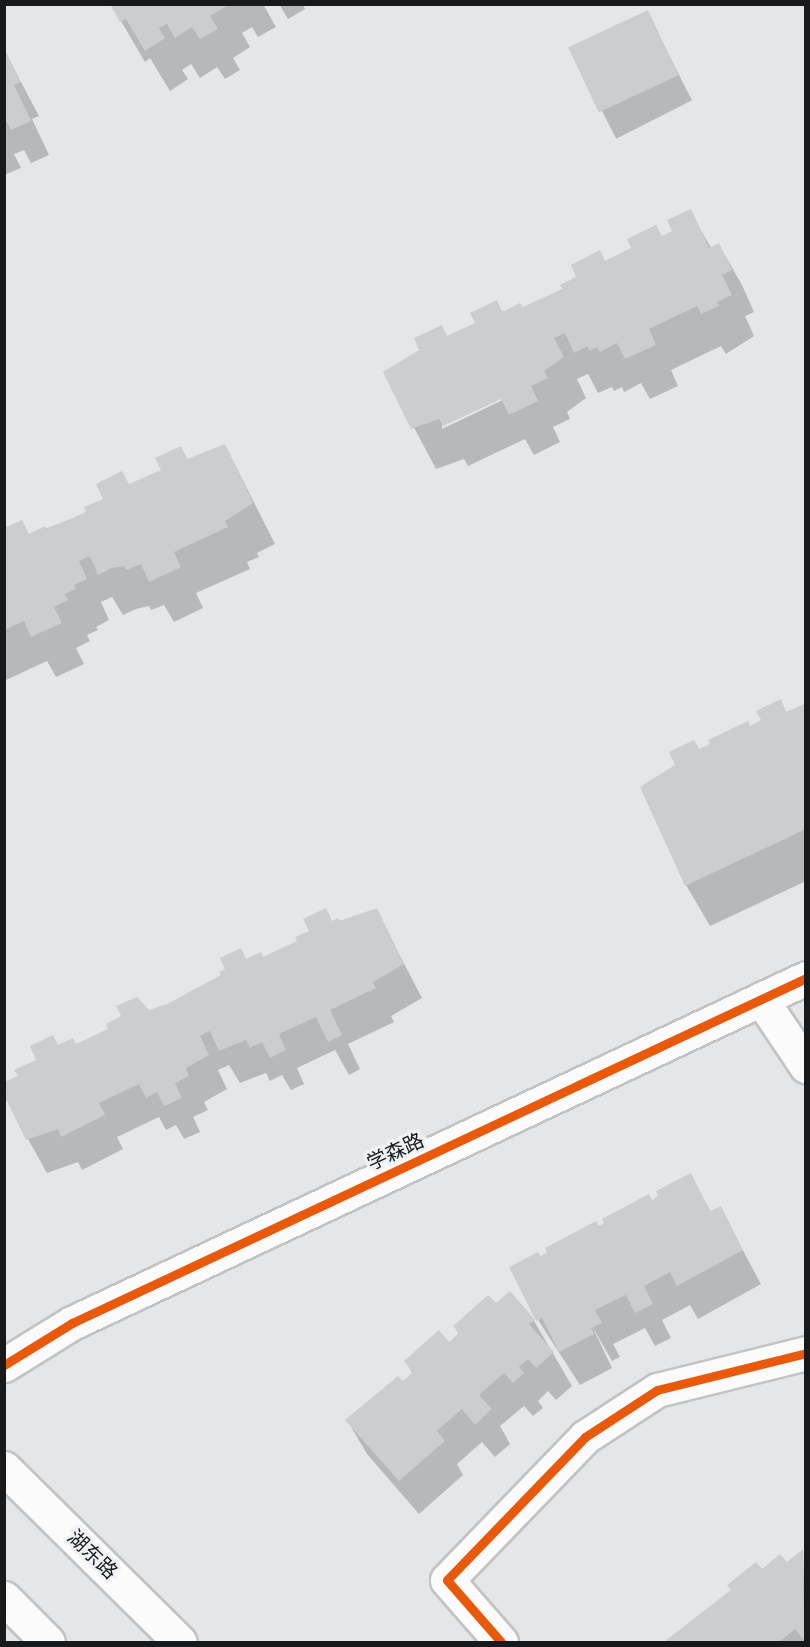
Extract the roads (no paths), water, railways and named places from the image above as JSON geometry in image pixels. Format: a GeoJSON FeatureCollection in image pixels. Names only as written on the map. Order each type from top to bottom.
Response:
{"type":"FeatureCollection","features":[{"type":"Feature","properties":{"kind":"street","name":"学森路"},"geometry":{"type":"LineString","coordinates":[[4,1365],[72,1323],[806,978]]}},
{"type":"Feature","properties":{"kind":"street"},"geometry":{"type":"LineString","coordinates":[[761,999],[806,1066]]}},
{"type":"Feature","properties":{"kind":"street"},"geometry":{"type":"LineString","coordinates":[[501,1642],[447,1580],[585,1437],[657,1390],[806,1353]]}},
{"type":"Feature","properties":{"kind":"street","name":"湖东路"},"geometry":{"type":"LineString","coordinates":[[4,1468],[180,1642]]}},
{"type":"Feature","properties":{"kind":"street"},"geometry":{"type":"LineString","coordinates":[[4,1598],[48,1642]]}}]}
